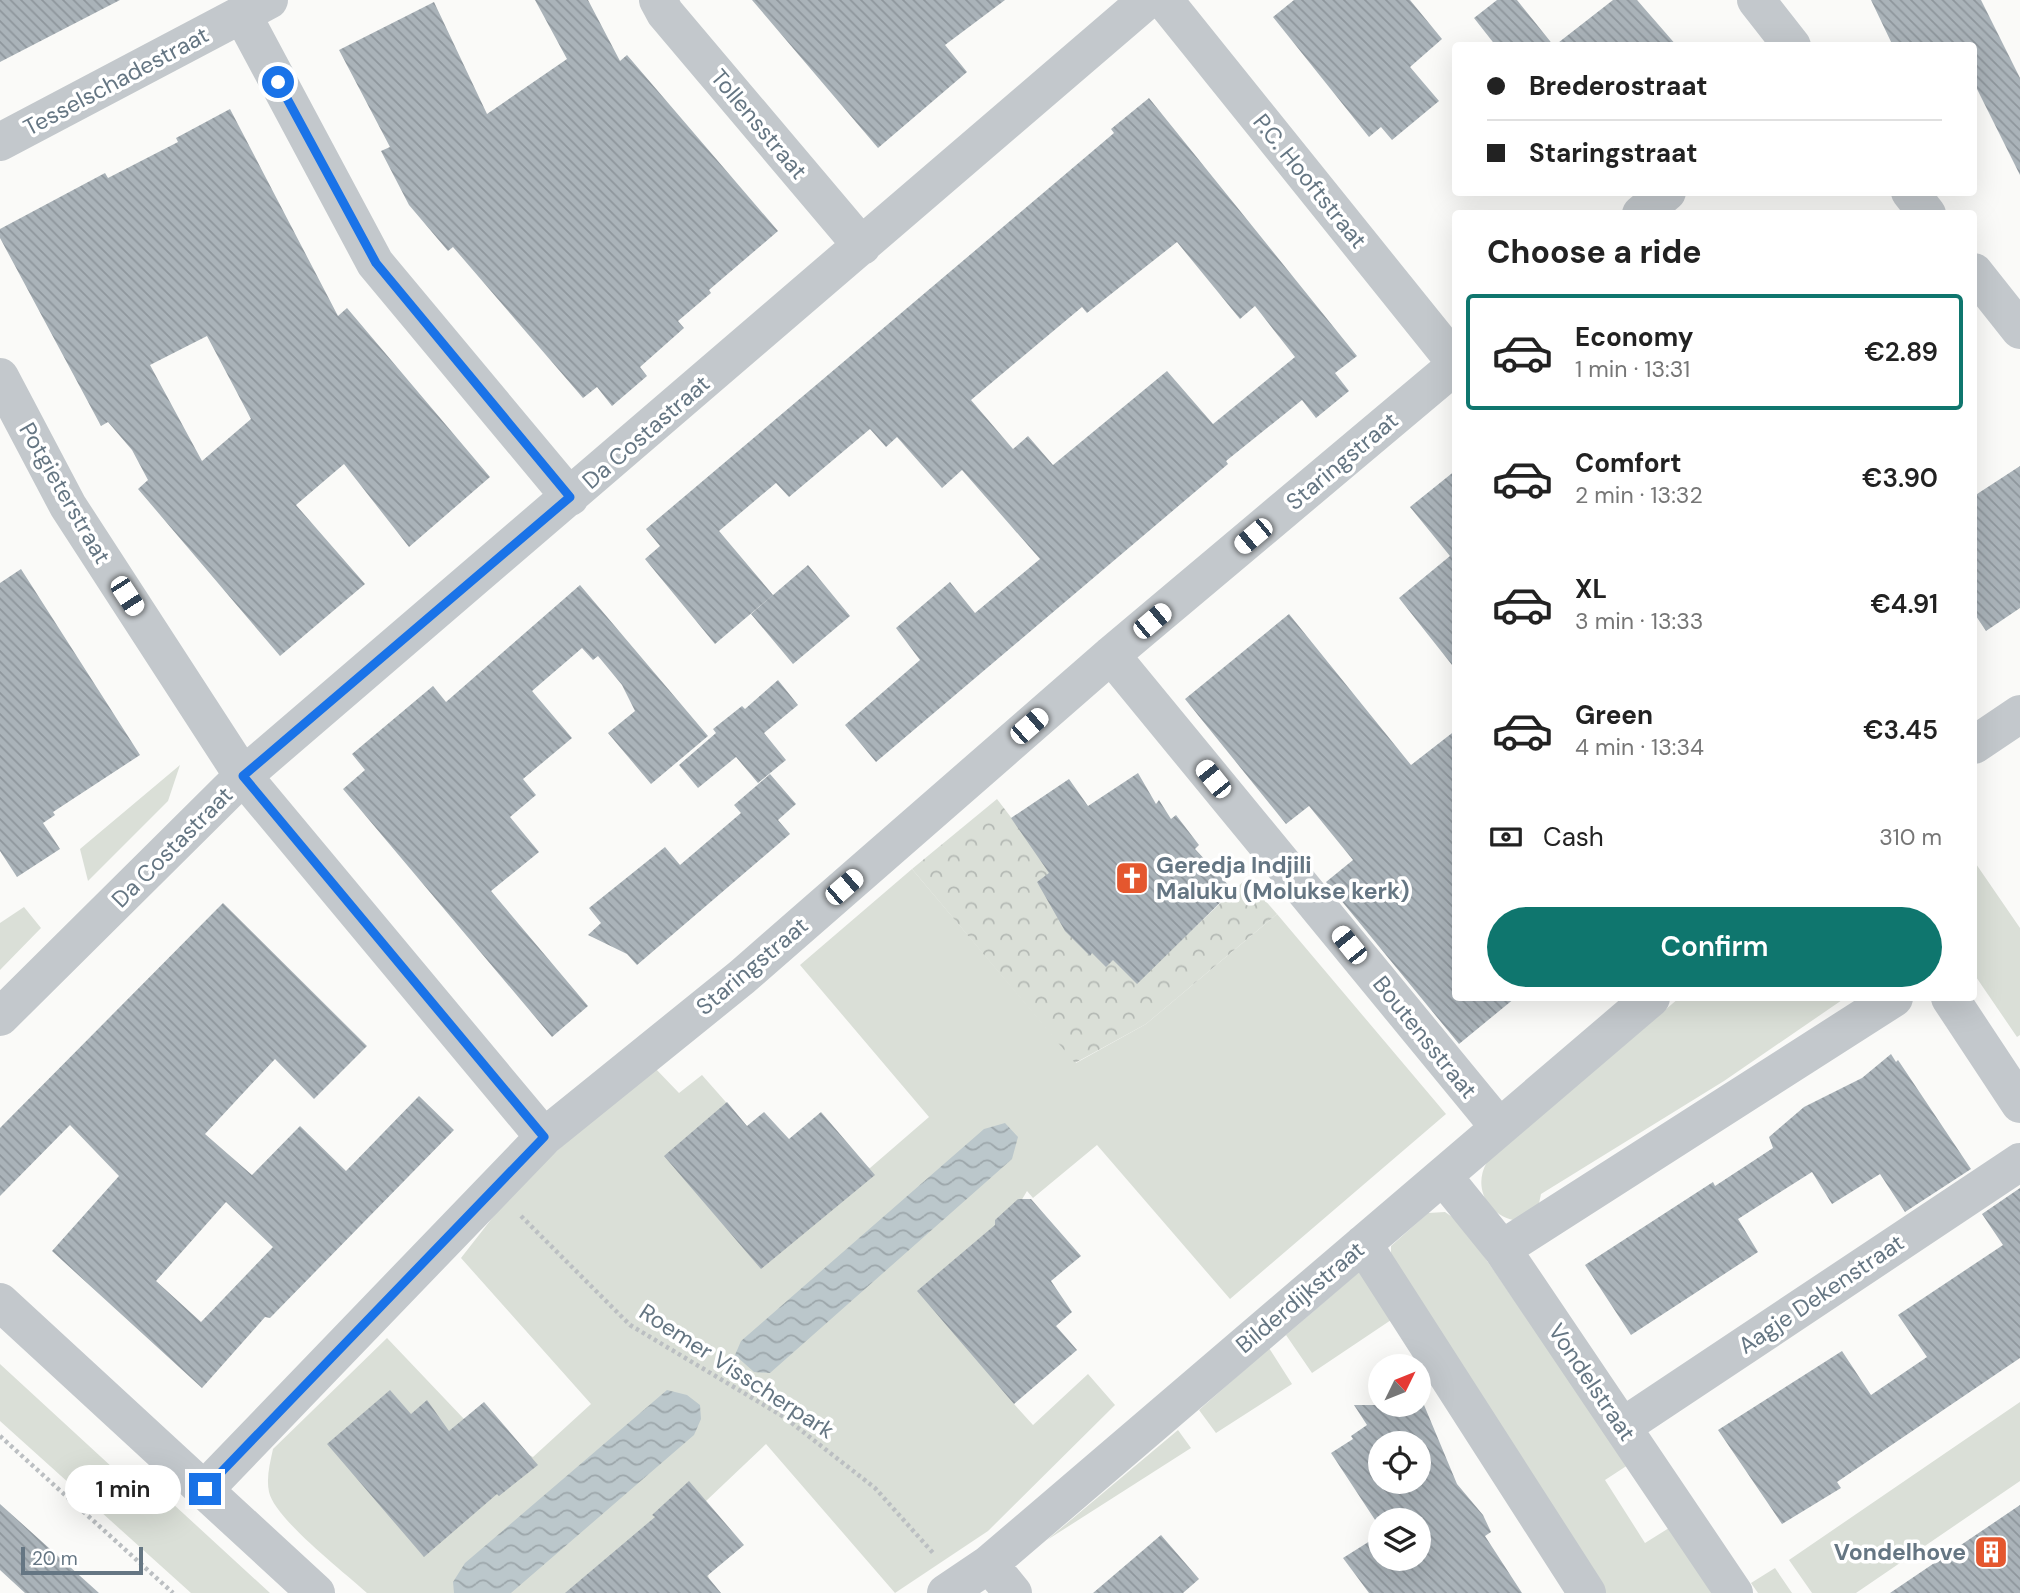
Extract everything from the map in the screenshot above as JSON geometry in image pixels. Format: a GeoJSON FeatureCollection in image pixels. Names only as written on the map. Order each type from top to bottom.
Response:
{"type":"FeatureCollection","features":[{"type":"Feature","properties":{"kind":"street","name":"Tollensstraat"},"geometry":{"type":"LineString","coordinates":[[658,0],[665,13],[862,246]]}},
{"type":"Feature","properties":{"kind":"street","name":"Da Costastraat"},"geometry":{"type":"LineString","coordinates":[[0,1017],[243,776],[1147,0]]}},
{"type":"Feature","properties":{"kind":"street","name":"P.C. Hooftstraat"},"geometry":{"type":"LineString","coordinates":[[1164,0],[1452,359]]}},
{"type":"Feature","properties":{"kind":"street"},"geometry":{"type":"LineString","coordinates":[[1755,0],[1789,42]]}},
{"type":"Feature","properties":{"kind":"street"},"geometry":{"type":"LineString","coordinates":[[255,7],[376,263],[570,497]]}},
{"type":"Feature","properties":{"kind":"street","name":"Tesselschadestraat"},"geometry":{"type":"LineString","coordinates":[[0,142],[255,7]]}},
{"type":"Feature","properties":{"kind":"street"},"geometry":{"type":"LineString","coordinates":[[1646,210],[1662,196]]}},
{"type":"Feature","properties":{"kind":"street"},"geometry":{"type":"LineString","coordinates":[[1913,196],[1924,210]]}},
{"type":"Feature","properties":{"kind":"street"},"geometry":{"type":"LineString","coordinates":[[1977,276],[2020,330]]}},
{"type":"Feature","properties":{"kind":"street","name":"Staringstraat"},"geometry":{"type":"LineString","coordinates":[[205,1489],[544,1137],[742,977],[1111,655],[1452,367]]}},
{"type":"Feature","properties":{"kind":"street","name":"Potgieterstraat"},"geometry":{"type":"LineString","coordinates":[[0,377],[68,506],[243,776],[544,1137]]}},
{"type":"Feature","properties":{"kind":"street","name":"Boutensstraat"},"geometry":{"type":"LineString","coordinates":[[1111,655],[1499,1127]]}},
{"type":"Feature","properties":{"kind":"street"},"geometry":{"type":"LineString","coordinates":[[1977,743],[2020,714]]}},
{"type":"Feature","properties":{"kind":"street","name":"Bilderdijkstraat"},"geometry":{"type":"LineString","coordinates":[[965,1580],[1647,1001]]}},
{"type":"Feature","properties":{"kind":"street"},"geometry":{"type":"LineString","coordinates":[[1502,1249],[1889,1001]]}},
{"type":"Feature","properties":{"kind":"street"},"geometry":{"type":"LineString","coordinates":[[1952,1001],[2020,1104]]}},
{"type":"Feature","properties":{"kind":"street","name":"Aagje Dekenstraat"},"geometry":{"type":"LineString","coordinates":[[1622,1427],[2020,1162]]}},
{"type":"Feature","properties":{"kind":"street","name":"Vondelstraat"},"geometry":{"type":"LineString","coordinates":[[1443,1175],[1502,1249],[1734,1593]]}},
{"type":"Feature","properties":{"kind":"street"},"geometry":{"type":"LineString","coordinates":[[1363,1244],[1587,1593]]}},
{"type":"Feature","properties":{"kind":"street"},"geometry":{"type":"LineString","coordinates":[[0,1303],[316,1593]]}},
{"type":"Feature","properties":{"kind":"street"},"geometry":{"type":"LineString","coordinates":[[965,1580],[1013,1593]]}},
{"type":"Feature","properties":{"kind":"path","name":"Roemer Visscherpark"},"geometry":{"type":"LineString","coordinates":[[493,1188],[631,1325],[784,1417],[876,1488],[965,1580]]}},
{"type":"Feature","properties":{"kind":"path"},"geometry":{"type":"LineString","coordinates":[[0,1436],[173,1593]]}},
{"type":"Feature","properties":{"kind":"green space"},"geometry":{"type":"Polygon","coordinates":[[[180,765],[168,801],[88,881],[80,849],[180,765]]]}},
{"type":"Feature","properties":{"kind":"green space"},"geometry":{"type":"Polygon","coordinates":[[[997,799],[1137,982],[1246,879],[1277,914],[1146,1024],[1075,1063],[912,869],[997,799]]]}},
{"type":"Feature","properties":{"kind":"green space"},"geometry":{"type":"Polygon","coordinates":[[[1977,865],[2020,928],[2020,1035],[2017,1037],[1977,978],[1977,865]]]}},
{"type":"Feature","properties":{"kind":"green space"},"geometry":{"type":"Polygon","coordinates":[[[912,869],[1076,1063],[1146,1024],[1277,914],[1446,1114],[1230,1299],[1097,1145],[1033,1198],[1027,1191],[1011,1218],[971,1257],[1014,1404],[1033,1425],[1088,1374],[1115,1405],[988,1531],[895,1593],[766,1444],[706,1501],[709,1593],[367,1593],[297,1530],[274,1503],[268,1481],[273,1449],[387,1338],[464,1419],[533,1457],[591,1404],[461,1258],[518,1185],[653,1066],[679,1093],[702,1075],[747,1126],[784,1144],[870,1168],[929,1117],[800,965],[912,869]]]}},
{"type":"Feature","properties":{"kind":"green space"},"geometry":{"type":"Polygon","coordinates":[[[24,907],[41,928],[0,970],[0,923],[24,907]]]}},
{"type":"Feature","properties":{"kind":"green space"},"geometry":{"type":"Polygon","coordinates":[[[1675,1001],[1841,1001],[1724,1081],[1541,1194],[1537,1213],[1513,1220],[1489,1205],[1481,1180],[1487,1162],[1675,1001]]]}},
{"type":"Feature","properties":{"kind":"green space"},"geometry":{"type":"Polygon","coordinates":[[[1445,1212],[1461,1223],[1628,1465],[1605,1480],[1645,1543],[1669,1528],[1713,1593],[1595,1593],[1391,1276],[1391,1246],[1428,1213],[1445,1212]]]}},
{"type":"Feature","properties":{"kind":"green space"},"geometry":{"type":"Polygon","coordinates":[[[1360,1271],[1391,1320],[1312,1373],[1286,1335],[1360,1271]]]}},
{"type":"Feature","properties":{"kind":"green space"},"geometry":{"type":"Polygon","coordinates":[[[1269,1348],[1292,1384],[1216,1433],[1199,1410],[1269,1348]]]}},
{"type":"Feature","properties":{"kind":"green space"},"geometry":{"type":"Polygon","coordinates":[[[0,1364],[138,1491],[148,1481],[270,1593],[191,1593],[0,1421],[0,1364]]]}},
{"type":"Feature","properties":{"kind":"green space"},"geometry":{"type":"Polygon","coordinates":[[[2020,1402],[2020,1481],[1856,1593],[1812,1593],[1789,1560],[2020,1402]]]}},
{"type":"Feature","properties":{"kind":"green space"},"geometry":{"type":"Polygon","coordinates":[[[1178,1430],[1191,1448],[1047,1540],[1178,1430]]]}},
{"type":"Feature","properties":{"kind":"green space"},"geometry":{"type":"Polygon","coordinates":[[[1775,1568],[1792,1593],[1758,1593],[1751,1583],[1775,1568]]]}},
{"type":"Feature","properties":{"kind":"water"},"geometry":{"type":"Polygon","coordinates":[[[1005,1123],[1018,1137],[1012,1159],[770,1373],[754,1372],[735,1355],[741,1341],[984,1129],[1005,1123]]]}},
{"type":"Feature","properties":{"kind":"water"},"geometry":{"type":"Polygon","coordinates":[[[667,1390],[687,1395],[700,1405],[701,1419],[694,1435],[511,1593],[454,1593],[453,1582],[465,1563],[667,1390]]]}},
{"type":"Feature","properties":{"kind":"building"},"geometry":{"type":"Polygon","coordinates":[[[0,0],[120,0],[0,62],[0,0]]]}},
{"type":"Feature","properties":{"kind":"building"},"geometry":{"type":"Polygon","coordinates":[[[535,0],[588,0],[620,61],[627,55],[778,231],[709,290],[711,293],[678,321],[684,328],[640,367],[647,376],[612,406],[597,387],[583,398],[453,247],[448,251],[409,205],[381,151],[390,147],[339,50],[434,2],[487,114],[567,59],[535,0]]]}},
{"type":"Feature","properties":{"kind":"building"},"geometry":{"type":"Polygon","coordinates":[[[752,0],[1005,0],[945,45],[967,72],[878,148],[752,0]]]}},
{"type":"Feature","properties":{"kind":"building"},"geometry":{"type":"Polygon","coordinates":[[[1294,0],[1410,0],[1442,39],[1410,67],[1439,101],[1392,140],[1381,127],[1369,137],[1273,17],[1294,0]]]}},
{"type":"Feature","properties":{"kind":"building"},"geometry":{"type":"Polygon","coordinates":[[[1497,0],[1517,0],[1551,42],[1493,42],[1474,18],[1497,0]]]}},
{"type":"Feature","properties":{"kind":"building"},"geometry":{"type":"Polygon","coordinates":[[[1613,0],[1637,0],[1674,42],[1559,42],[1613,0]]]}},
{"type":"Feature","properties":{"kind":"building"},"geometry":{"type":"Polygon","coordinates":[[[1871,0],[1981,0],[2020,78],[2020,175],[1977,89],[1977,42],[1891,42],[1871,0]]]}},
{"type":"Feature","properties":{"kind":"building"},"geometry":{"type":"Polygon","coordinates":[[[1149,98],[1357,356],[1335,373],[1349,391],[1316,418],[1302,400],[1226,461],[1228,464],[876,762],[845,725],[920,660],[896,628],[950,582],[975,613],[1040,559],[962,470],[942,488],[897,437],[886,447],[870,429],[789,497],[776,483],[719,531],[773,595],[715,644],[645,559],[660,546],[646,529],[1114,133],[1111,129],[1149,98]],[[1177,242],[1087,313],[1082,307],[971,400],[1013,449],[1028,436],[1053,465],[1167,371],[1213,424],[1295,357],[1255,306],[1240,319],[1177,242]]]}},
{"type":"Feature","properties":{"kind":"building"},"geometry":{"type":"Polygon","coordinates":[[[230,109],[338,316],[347,308],[490,477],[409,547],[344,464],[296,505],[365,584],[280,656],[138,489],[148,480],[132,450],[108,422],[101,426],[0,238],[0,229],[105,173],[108,178],[178,142],[176,138],[230,109]],[[207,336],[150,365],[202,461],[251,419],[207,336]]]}},
{"type":"Feature","properties":{"kind":"building"},"geometry":{"type":"Polygon","coordinates":[[[2020,466],[2020,608],[1986,631],[1977,618],[1977,494],[2020,466]]]}},
{"type":"Feature","properties":{"kind":"building"},"geometry":{"type":"Polygon","coordinates":[[[1452,473],[1452,665],[1399,598],[1450,556],[1410,507],[1452,473]]]}},
{"type":"Feature","properties":{"kind":"building"},"geometry":{"type":"Polygon","coordinates":[[[808,565],[850,616],[793,664],[751,614],[808,565]]]}},
{"type":"Feature","properties":{"kind":"building"},"geometry":{"type":"Polygon","coordinates":[[[21,569],[140,755],[53,812],[55,815],[43,823],[60,849],[17,877],[0,851],[0,583],[21,569]]]}},
{"type":"Feature","properties":{"kind":"building"},"geometry":{"type":"Polygon","coordinates":[[[580,585],[708,736],[651,784],[608,733],[635,711],[622,685],[598,656],[593,660],[582,648],[532,691],[572,738],[523,779],[536,795],[510,817],[539,852],[491,891],[588,1006],[552,1037],[343,789],[365,770],[352,754],[433,686],[446,702],[580,585]]]}},
{"type":"Feature","properties":{"kind":"building"},"geometry":{"type":"Polygon","coordinates":[[[1289,614],[1411,765],[1452,733],[1452,1001],[1511,1001],[1459,1044],[1326,882],[1353,860],[1309,806],[1286,824],[1185,699],[1289,614]]]}},
{"type":"Feature","properties":{"kind":"building"},"geometry":{"type":"Polygon","coordinates":[[[778,680],[798,705],[764,733],[786,760],[758,783],[736,757],[698,788],[679,765],[716,733],[713,729],[742,706],[745,709],[778,680]]]}},
{"type":"Feature","properties":{"kind":"building","name":"Geredja Indjili Maluku (Molukse kerk)"},"geometry":{"type":"Polygon","coordinates":[[[1138,773],[1156,804],[1159,800],[1171,819],[1176,815],[1199,845],[1195,849],[1233,890],[1137,984],[1113,960],[1106,967],[1092,953],[1090,956],[1065,931],[1037,882],[1049,873],[1011,818],[1069,779],[1088,806],[1138,773]]]}},
{"type":"Feature","properties":{"kind":"building"},"geometry":{"type":"Polygon","coordinates":[[[770,774],[796,804],[778,820],[790,834],[637,965],[627,954],[588,935],[601,923],[589,908],[665,847],[680,865],[741,813],[734,805],[770,774]]]}},
{"type":"Feature","properties":{"kind":"building"},"geometry":{"type":"Polygon","coordinates":[[[223,903],[367,1046],[314,1099],[275,1059],[205,1134],[252,1175],[300,1126],[346,1171],[419,1096],[454,1130],[270,1318],[265,1317],[202,1388],[52,1251],[119,1176],[70,1125],[0,1196],[0,1128],[223,903]],[[226,1202],[156,1281],[201,1322],[273,1247],[226,1202]]]}},
{"type":"Feature","properties":{"kind":"building"},"geometry":{"type":"Polygon","coordinates":[[[1891,1054],[1896,1062],[1898,1060],[1971,1169],[1905,1212],[1880,1174],[1832,1204],[1812,1172],[1738,1219],[1758,1252],[1631,1335],[1585,1265],[1713,1182],[1715,1186],[1773,1148],[1769,1137],[1804,1107],[1862,1078],[1891,1054]]]}},
{"type":"Feature","properties":{"kind":"building"},"geometry":{"type":"Polygon","coordinates":[[[727,1102],[747,1126],[764,1112],[789,1139],[821,1112],[875,1175],[761,1269],[664,1156],[727,1102]]]}},
{"type":"Feature","properties":{"kind":"building"},"geometry":{"type":"Polygon","coordinates":[[[2020,1188],[2020,1358],[1837,1482],[1841,1488],[1782,1524],[1718,1430],[1842,1351],[1871,1395],[1927,1357],[1898,1315],[2003,1245],[1982,1214],[2020,1188]]]}},
{"type":"Feature","properties":{"kind":"building"},"geometry":{"type":"Polygon","coordinates":[[[1018,1199],[1031,1199],[1081,1256],[1051,1281],[1072,1312],[1056,1326],[1077,1350],[1014,1404],[917,1291],[995,1225],[995,1220],[1018,1199]]]}},
{"type":"Feature","properties":{"kind":"building"},"geometry":{"type":"Polygon","coordinates":[[[390,1390],[411,1414],[427,1400],[449,1431],[484,1402],[538,1465],[499,1496],[497,1494],[424,1557],[327,1444],[390,1390]]]}},
{"type":"Feature","properties":{"kind":"building"},"geometry":{"type":"Polygon","coordinates":[[[1354,1405],[1368,1405],[1368,1418],[1429,1418],[1457,1484],[1483,1515],[1491,1532],[1485,1536],[1522,1593],[1369,1593],[1343,1558],[1368,1542],[1368,1571],[1431,1571],[1431,1508],[1368,1509],[1331,1453],[1353,1439],[1351,1436],[1367,1425],[1354,1405]]]}},
{"type":"Feature","properties":{"kind":"building"},"geometry":{"type":"Polygon","coordinates":[[[689,1481],[744,1545],[707,1576],[721,1593],[565,1593],[655,1517],[652,1515],[689,1481]]]}},
{"type":"Feature","properties":{"kind":"building"},"geometry":{"type":"Polygon","coordinates":[[[0,1504],[99,1593],[25,1593],[0,1570],[0,1504]]]}},
{"type":"Feature","properties":{"kind":"building","name":"Vondelhove"},"geometry":{"type":"Polygon","coordinates":[[[2020,1505],[2020,1593],[1890,1593],[1958,1547],[2020,1505]]]}},
{"type":"Feature","properties":{"kind":"building"},"geometry":{"type":"Polygon","coordinates":[[[1161,1535],[1199,1579],[1183,1593],[1093,1593],[1161,1535]]]}},
{"type":"Feature","properties":{"kind":"place","name":"Geredja Indjili Maluku (Molukse kerk)"},"geometry":{"type":"Point","coordinates":[1132,878]}},
{"type":"Feature","properties":{"kind":"place","name":"Vondelhove"},"geometry":{"type":"Point","coordinates":[1991,1552]}},
{"type":"Feature","properties":{"kind":"route"},"geometry":{"type":"LineString","coordinates":[[205,1489],[544,1137],[243,776],[570,497],[376,263],[278,82]]}}]}
